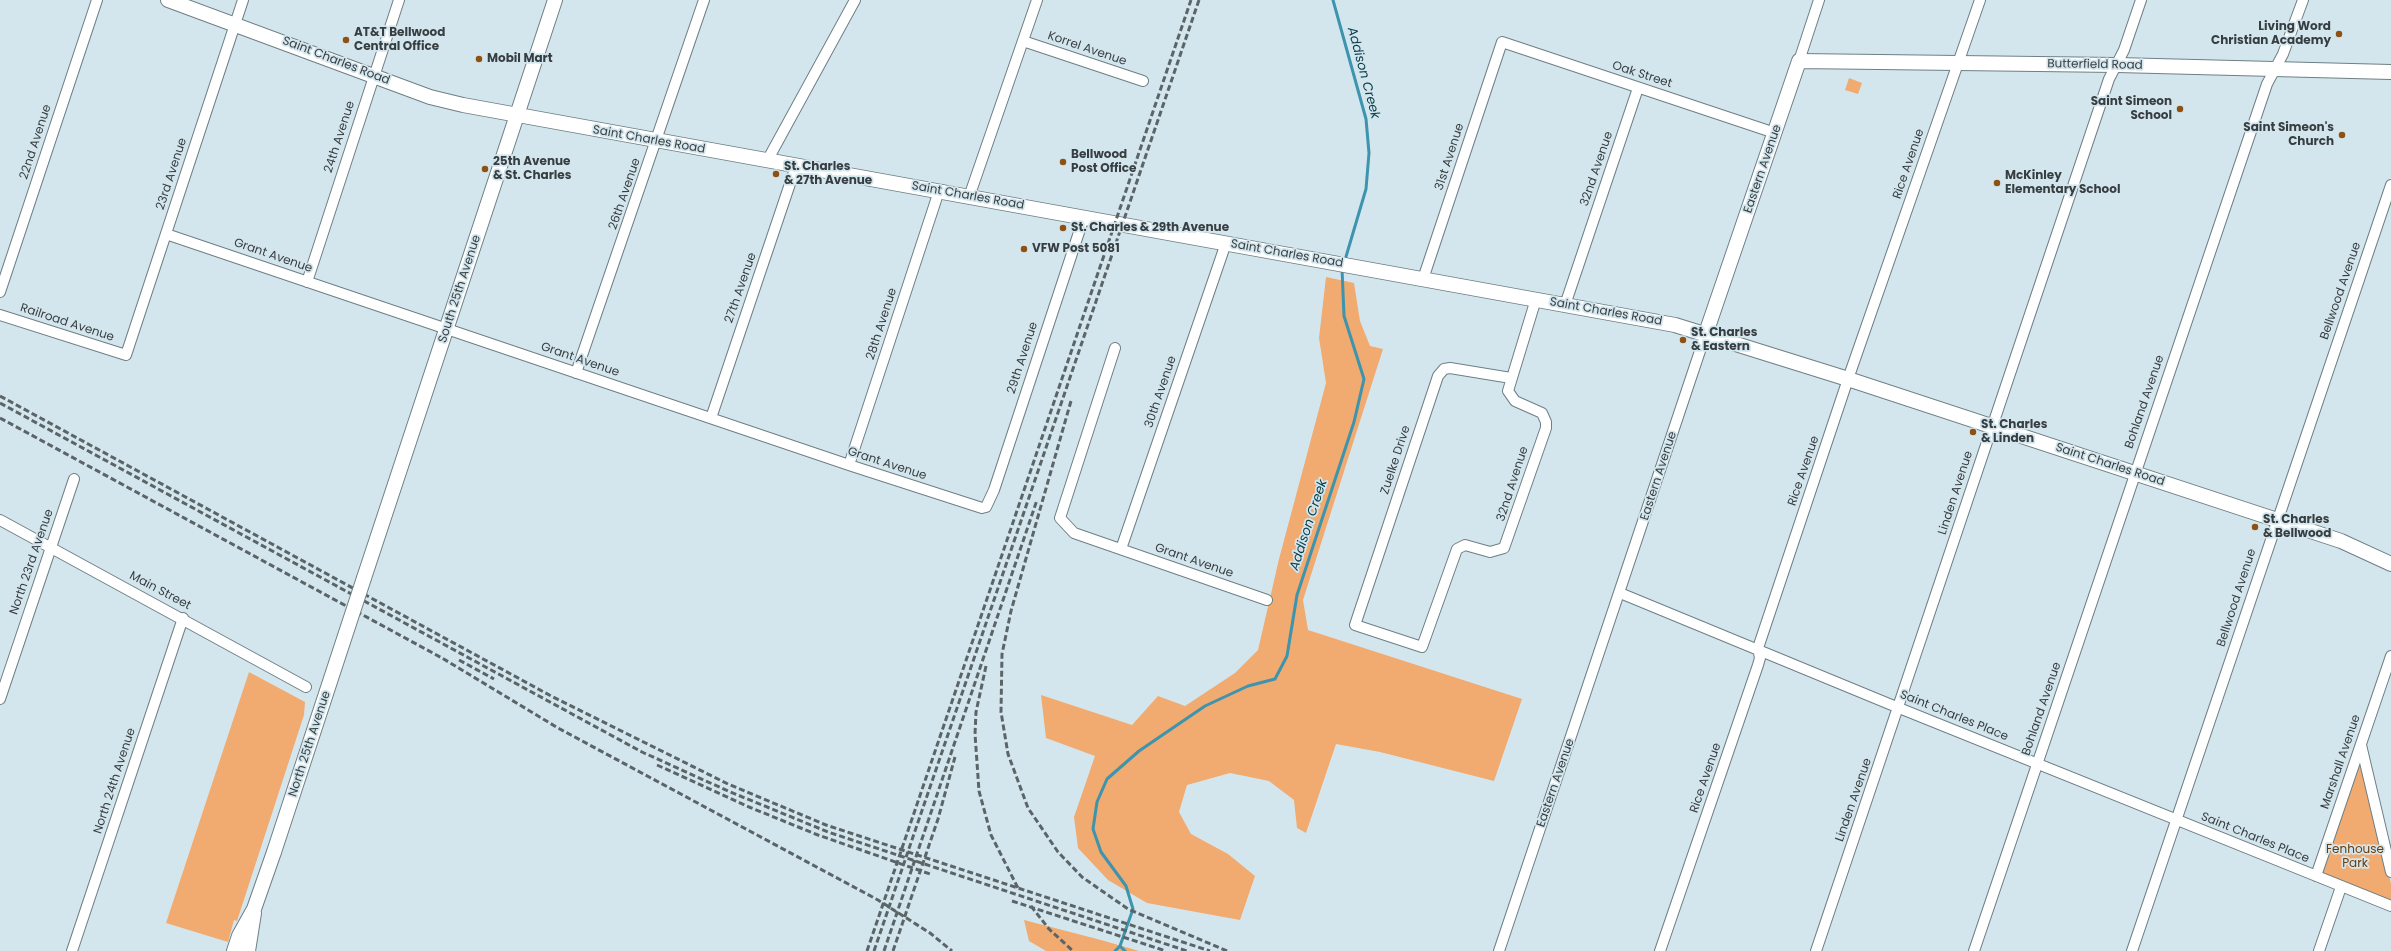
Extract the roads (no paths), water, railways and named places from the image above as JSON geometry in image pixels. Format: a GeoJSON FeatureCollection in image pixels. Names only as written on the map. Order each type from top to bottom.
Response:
{"type":"FeatureCollection","features":[{"type":"Feature","properties":{"kind":"main road","name":"Saint Charles Road"},"geometry":{"type":"LineString","coordinates":[[168,0],[374,76],[450,102],[657,142],[1084,217],[1675,325],[1706,333],[1848,379],[2341,541],[2391,564]]}},
{"type":"Feature","properties":{"kind":"main road","name":"South 25th Avenue"},"geometry":{"type":"LineString","coordinates":[[364,578],[555,0]]}},
{"type":"Feature","properties":{"kind":"main road","name":"Butterfield Road"},"geometry":{"type":"LineString","coordinates":[[1799,61],[2117,65],[2391,72]]}},
{"type":"Feature","properties":{"kind":"main road","name":"Eastern Avenue"},"geometry":{"type":"LineString","coordinates":[[1706,333],[1799,61]]}},
{"type":"Feature","properties":{"kind":"main road","name":"North 25th Avenue"},"geometry":{"type":"LineString","coordinates":[[234,951],[239,936],[254,909],[274,852],[364,578]]}},
{"type":"Feature","properties":{"kind":"main road","name":"North 25th Avenue"},"geometry":{"type":"LineString","coordinates":[[248,951],[252,940],[254,909]]}},
{"type":"Feature","properties":{"kind":"street","name":"22nd Avenue"},"geometry":{"type":"LineString","coordinates":[[0,292],[97,0]]}},
{"type":"Feature","properties":{"kind":"street","name":"23rd Avenue"},"geometry":{"type":"LineString","coordinates":[[126,355],[243,0]]}},
{"type":"Feature","properties":{"kind":"street","name":"24th Avenue"},"geometry":{"type":"LineString","coordinates":[[307,282],[399,0]]}},
{"type":"Feature","properties":{"kind":"street","name":"26th Avenue"},"geometry":{"type":"LineString","coordinates":[[576,373],[657,142],[704,0]]}},
{"type":"Feature","properties":{"kind":"street"},"geometry":{"type":"LineString","coordinates":[[767,161],[856,0]]}},
{"type":"Feature","properties":{"kind":"street"},"geometry":{"type":"LineString","coordinates":[[969,197],[1037,0]]}},
{"type":"Feature","properties":{"kind":"street","name":"Eastern Avenue"},"geometry":{"type":"LineString","coordinates":[[1799,61],[1819,0]]}},
{"type":"Feature","properties":{"kind":"street","name":"Rice Avenue"},"geometry":{"type":"LineString","coordinates":[[1660,951],[1758,665],[1760,658],[1758,648],[1848,379],[1980,0]]}},
{"type":"Feature","properties":{"kind":"street","name":"Linden Avenue"},"geometry":{"type":"LineString","coordinates":[[1816,951],[1899,708],[1991,426],[2107,87],[2117,65],[2141,0]]}},
{"type":"Feature","properties":{"kind":"street","name":"Bohland Avenue"},"geometry":{"type":"LineString","coordinates":[[1974,951],[2267,84],[2283,54],[2303,0]]}},
{"type":"Feature","properties":{"kind":"street","name":"Korrel Avenue"},"geometry":{"type":"LineString","coordinates":[[1023,41],[1143,81]]}},
{"type":"Feature","properties":{"kind":"street","name":"Oak Street"},"geometry":{"type":"LineString","coordinates":[[1502,42],[1775,133]]}},
{"type":"Feature","properties":{"kind":"street","name":"31st Avenue"},"geometry":{"type":"LineString","coordinates":[[1423,279],[1502,42]]}},
{"type":"Feature","properties":{"kind":"street","name":"32nd Avenue"},"geometry":{"type":"LineString","coordinates":[[1565,305],[1638,88]]}},
{"type":"Feature","properties":{"kind":"street","name":"27th Avenue"},"geometry":{"type":"LineString","coordinates":[[711,418],[796,166]]}},
{"type":"Feature","properties":{"kind":"street","name":"Bellwood Avenue"},"geometry":{"type":"LineString","coordinates":[[2132,951],[2391,185]]}},
{"type":"Feature","properties":{"kind":"street","name":"28th Avenue"},"geometry":{"type":"LineString","coordinates":[[849,465],[939,191]]}},
{"type":"Feature","properties":{"kind":"street","name":"29th Avenue"},"geometry":{"type":"LineString","coordinates":[[986,507],[994,490],[1084,217]]}},
{"type":"Feature","properties":{"kind":"street","name":"Grant Avenue"},"geometry":{"type":"LineString","coordinates":[[166,234],[975,507],[986,507]]}},
{"type":"Feature","properties":{"kind":"street","name":"30th Avenue"},"geometry":{"type":"LineString","coordinates":[[1121,549],[1226,243]]}},
{"type":"Feature","properties":{"kind":"street","name":"32nd Avenue"},"geometry":{"type":"LineString","coordinates":[[1422,647],[1457,549],[1465,545],[1490,552],[1504,548],[1546,428],[1546,422],[1542,413],[1511,398],[1508,391],[1536,299]]}},
{"type":"Feature","properties":{"kind":"street","name":"Railroad Avenue"},"geometry":{"type":"LineString","coordinates":[[0,315],[126,355]]}},
{"type":"Feature","properties":{"kind":"street","name":"Eastern Avenue"},"geometry":{"type":"LineString","coordinates":[[1499,951],[1706,333]]}},
{"type":"Feature","properties":{"kind":"street","name":"Grant Avenue"},"geometry":{"type":"LineString","coordinates":[[1115,348],[1060,518],[1074,533],[1268,600]]}},
{"type":"Feature","properties":{"kind":"street","name":"Zuelke Drive"},"geometry":{"type":"LineString","coordinates":[[1422,647],[1355,625],[1438,376],[1444,369],[1450,368],[1511,378]]}},
{"type":"Feature","properties":{"kind":"street","name":"North 23rd Avenue"},"geometry":{"type":"LineString","coordinates":[[0,699],[74,479]]}},
{"type":"Feature","properties":{"kind":"street","name":"Main Street"},"geometry":{"type":"LineString","coordinates":[[0,520],[183,618],[306,687]]}},
{"type":"Feature","properties":{"kind":"street","name":"Saint Charles Place"},"geometry":{"type":"LineString","coordinates":[[1620,592],[1697,626],[1758,648],[1899,708],[2391,906]]}},
{"type":"Feature","properties":{"kind":"street","name":"North 24th Avenue"},"geometry":{"type":"LineString","coordinates":[[72,951],[183,618]]}},
{"type":"Feature","properties":{"kind":"street","name":"Marshall Avenue"},"geometry":{"type":"LineString","coordinates":[[2316,876],[2391,656]]}},
{"type":"Feature","properties":{"kind":"street"},"geometry":{"type":"LineString","coordinates":[[2361,746],[2391,872]]}},
{"type":"Feature","properties":{"kind":"street"},"geometry":{"type":"LineString","coordinates":[[2319,951],[2341,887]]}},
{"type":"Feature","properties":{"kind":"waterway","name":"Addison Creek"},"geometry":{"type":"LineString","coordinates":[[1333,0],[1366,119],[1369,153],[1366,189],[1345,260]]}},
{"type":"Feature","properties":{"kind":"waterway","name":"Addison Creek"},"geometry":{"type":"LineString","coordinates":[[1115,951],[1120,946],[1133,909],[1126,886],[1101,852],[1093,829],[1097,802],[1107,779],[1139,751],[1205,706],[1248,686],[1275,679],[1287,656],[1297,595],[1354,422],[1364,379],[1344,316],[1342,269]]}},
{"type":"Feature","properties":{"kind":"waterway","name":"Addison Creek"},"geometry":{"type":"LineString","coordinates":[[1120,946],[1125,951]]}},
{"type":"Feature","properties":{"kind":"railway"},"geometry":{"type":"LineString","coordinates":[[867,951],[1191,0]]}},
{"type":"Feature","properties":{"kind":"railway"},"geometry":{"type":"LineString","coordinates":[[874,951],[1199,0]]}},
{"type":"Feature","properties":{"kind":"railway"},"geometry":{"type":"LineString","coordinates":[[0,396],[553,697],[728,784],[826,825],[1210,951]]}},
{"type":"Feature","properties":{"kind":"railway"},"geometry":{"type":"LineString","coordinates":[[1071,401],[1011,611],[1002,654],[1001,712],[1008,754],[1028,808],[1058,852],[1082,877],[1128,909],[1227,951]]}},
{"type":"Feature","properties":{"kind":"railway"},"geometry":{"type":"LineString","coordinates":[[0,403],[642,752],[728,791],[828,832],[1187,951]]}},
{"type":"Feature","properties":{"kind":"railway"},"geometry":{"type":"LineString","coordinates":[[0,418],[442,658],[558,728],[878,900],[930,933],[952,951]]}},
{"type":"Feature","properties":{"kind":"railway"},"geometry":{"type":"LineString","coordinates":[[884,951],[1037,500]]}},
{"type":"Feature","properties":{"kind":"railway"},"geometry":{"type":"LineString","coordinates":[[459,660],[494,679]]}},
{"type":"Feature","properties":{"kind":"railway"},"geometry":{"type":"LineString","coordinates":[[986,666],[976,712],[975,734],[979,791],[991,835],[1019,890]]}},
{"type":"Feature","properties":{"kind":"railway"},"geometry":{"type":"LineString","coordinates":[[893,951],[938,819],[955,757]]}},
{"type":"Feature","properties":{"kind":"railway"},"geometry":{"type":"LineString","coordinates":[[657,765],[749,807],[818,835],[930,874]]}},
{"type":"Feature","properties":{"kind":"railway"},"geometry":{"type":"LineString","coordinates":[[1012,901],[1166,951]]}},
{"type":"Feature","properties":{"kind":"railway"},"geometry":{"type":"LineString","coordinates":[[1031,906],[1049,929],[1073,951]]}},
{"type":"Feature","properties":{"kind":"place","name":"Living Word Christian Academy"},"geometry":{"type":"Point","coordinates":[2339,34]}},
{"type":"Feature","properties":{"kind":"place","name":"AT&T Bellwood Central Office"},"geometry":{"type":"Point","coordinates":[346,40]}},
{"type":"Feature","properties":{"kind":"place","name":"Mobil Mart"},"geometry":{"type":"Point","coordinates":[479,59]}},
{"type":"Feature","properties":{"kind":"place","name":"Saint Simeon School"},"geometry":{"type":"Point","coordinates":[2180,109]}},
{"type":"Feature","properties":{"kind":"place","name":"Saint Simeon's Church"},"geometry":{"type":"Point","coordinates":[2342,135]}},
{"type":"Feature","properties":{"kind":"place","name":"Bellwood Post Office"},"geometry":{"type":"Point","coordinates":[1063,162]}},
{"type":"Feature","properties":{"kind":"place","name":"25th Avenue & St. Charles"},"geometry":{"type":"Point","coordinates":[485,169]}},
{"type":"Feature","properties":{"kind":"place","name":"St. Charles & 27th Avenue"},"geometry":{"type":"Point","coordinates":[776,174]}},
{"type":"Feature","properties":{"kind":"place","name":"McKinley Elementary School"},"geometry":{"type":"Point","coordinates":[1997,183]}},
{"type":"Feature","properties":{"kind":"place","name":"St. Charles & 29th Avenue"},"geometry":{"type":"Point","coordinates":[1063,228]}},
{"type":"Feature","properties":{"kind":"place","name":"VFW Post 5081"},"geometry":{"type":"Point","coordinates":[1024,249]}},
{"type":"Feature","properties":{"kind":"place","name":"St. Charles & Eastern"},"geometry":{"type":"Point","coordinates":[1683,340]}},
{"type":"Feature","properties":{"kind":"place","name":"St. Charles & Linden"},"geometry":{"type":"Point","coordinates":[1973,432]}},
{"type":"Feature","properties":{"kind":"place","name":"St. Charles & Bellwood"},"geometry":{"type":"Point","coordinates":[2255,527]}},
{"type":"Feature","properties":{"kind":"park label","name":"Fenhouse Park"},"geometry":{"type":"Point","coordinates":[2355,857]}}]}
